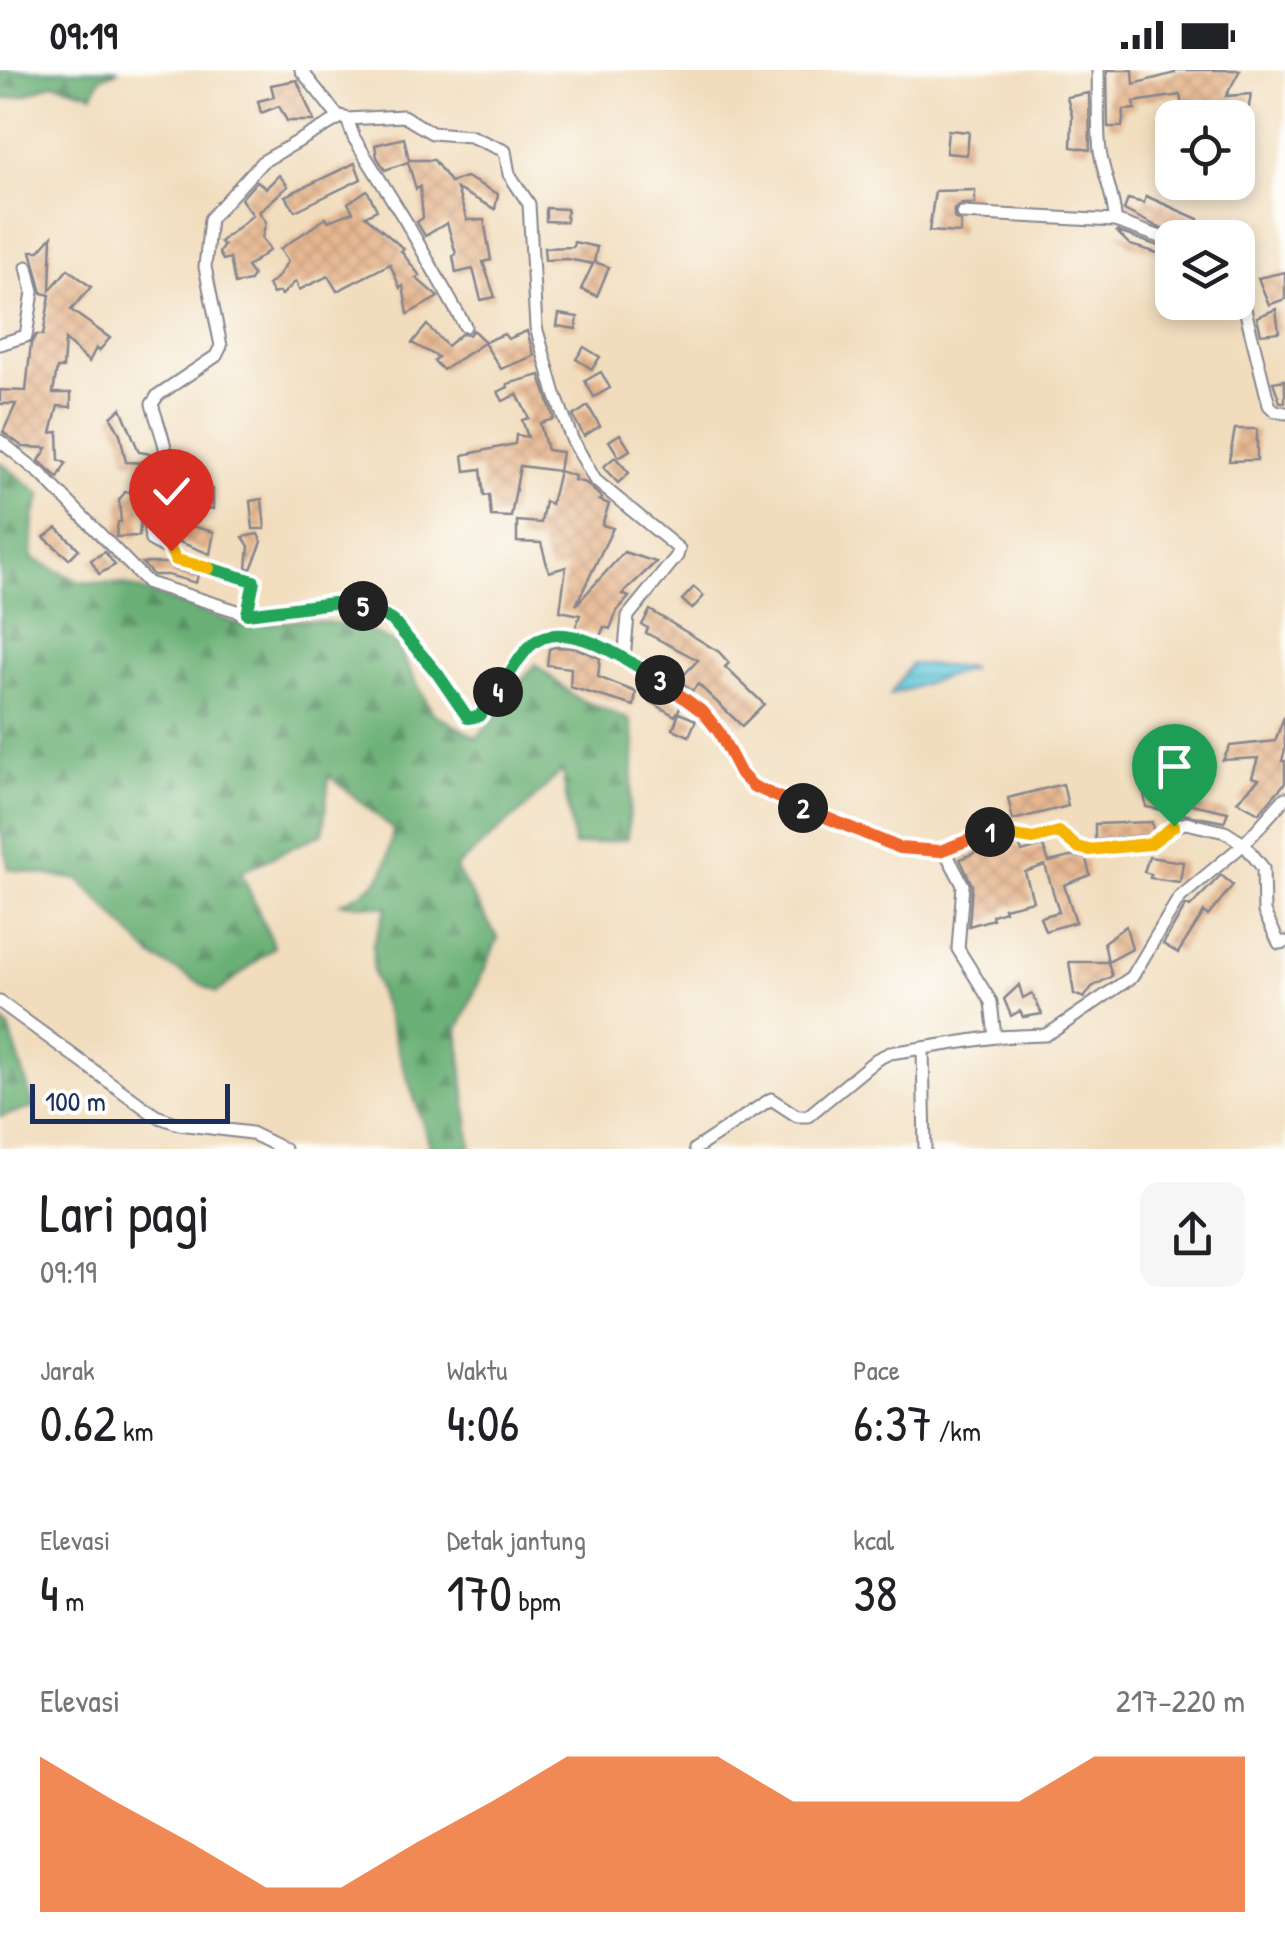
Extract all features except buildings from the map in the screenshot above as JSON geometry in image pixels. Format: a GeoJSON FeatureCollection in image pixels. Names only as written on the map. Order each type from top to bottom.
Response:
{"type":"FeatureCollection","features":[{"type":"Feature","properties":{"kind":"street"},"geometry":{"type":"LineString","coordinates":[[301,70],[344,118],[465,326]]}},
{"type":"Feature","properties":{"kind":"street"},"geometry":{"type":"LineString","coordinates":[[1098,70],[1099,142],[1115,221]]}},
{"type":"Feature","properties":{"kind":"street"},"geometry":{"type":"LineString","coordinates":[[247,614],[253,580],[176,560],[161,506],[166,458],[152,404],[158,395],[219,352],[221,340],[205,266],[210,219],[262,162],[344,118],[404,116],[432,133],[470,136],[505,150],[509,174],[528,204],[536,326],[572,439],[595,480],[679,549],[628,616],[624,659]]}},
{"type":"Feature","properties":{"kind":"street"},"geometry":{"type":"LineString","coordinates":[[962,213],[1115,221],[1155,235]]}},
{"type":"Feature","properties":{"kind":"street"},"geometry":{"type":"LineString","coordinates":[[0,344],[26,336],[33,292],[26,268]]}},
{"type":"Feature","properties":{"kind":"street"},"geometry":{"type":"LineString","coordinates":[[1248,320],[1269,405],[1274,411],[1285,413]]}},
{"type":"Feature","properties":{"kind":"street"},"geometry":{"type":"LineString","coordinates":[[0,441],[41,474],[148,583],[247,614],[342,603],[382,613],[434,668],[468,718],[485,711],[530,646],[564,636],[583,639],[672,687],[704,713],[741,774],[753,786],[900,848],[940,851],[992,831],[1033,839],[1059,832],[1077,847],[1088,850],[1150,844],[1174,826],[1186,824],[1217,829],[1244,844],[1262,868],[1264,912],[1284,945]]}},
{"type":"Feature","properties":{"kind":"street"},"geometry":{"type":"LineString","coordinates":[[148,514],[151,540],[171,551]]}},
{"type":"Feature","properties":{"kind":"street"},"geometry":{"type":"LineString","coordinates":[[695,1149],[771,1099],[797,1116],[808,1116],[877,1059],[890,1053],[995,1037],[1045,1035],[1124,984],[1144,962],[1180,898],[1244,844],[1285,798]]}},
{"type":"Feature","properties":{"kind":"street"},"geometry":{"type":"LineString","coordinates":[[940,851],[952,861],[963,885],[958,949],[991,1002],[995,1037]]}},
{"type":"Feature","properties":{"kind":"street"},"geometry":{"type":"LineString","coordinates":[[0,1002],[156,1116],[179,1124],[251,1132],[284,1149]]}},
{"type":"Feature","properties":{"kind":"street"},"geometry":{"type":"LineString","coordinates":[[923,1048],[925,1149]]}},
{"type":"Feature","properties":{"kind":"green space"},"geometry":{"type":"Polygon","coordinates":[[[0,70],[119,70],[100,78],[93,94],[54,83],[23,96],[1,99],[0,70]]]}},
{"type":"Feature","properties":{"kind":"green space"},"geometry":{"type":"Polygon","coordinates":[[[0,462],[42,495],[34,517],[32,558],[80,582],[123,584],[244,626],[301,620],[355,625],[395,643],[433,713],[477,738],[535,664],[576,698],[630,720],[635,744],[627,839],[574,846],[562,770],[455,868],[498,938],[458,1030],[471,1149],[431,1149],[373,973],[373,944],[387,907],[341,903],[381,876],[393,829],[329,775],[323,833],[241,872],[274,947],[217,993],[153,957],[80,880],[9,869],[0,827],[0,462]]]}},
{"type":"Feature","properties":{"kind":"green space"},"geometry":{"type":"Polygon","coordinates":[[[0,1020],[9,1028],[34,1107],[0,1117],[0,1020]]]}},
{"type":"Feature","properties":{"kind":"water"},"geometry":{"type":"Polygon","coordinates":[[[911,664],[972,668],[890,695],[911,664]]]}},
{"type":"Feature","properties":{"kind":"route"},"geometry":{"type":"LineString","coordinates":[[171,551],[176,560],[253,580],[247,614],[342,603],[382,613],[434,668],[468,718],[485,711],[530,646],[540,640],[564,636],[597,644],[672,687],[704,713],[732,752],[741,774],[753,786],[900,848],[940,851],[992,831],[1033,839],[1056,831],[1077,847],[1088,850],[1150,844],[1174,826]]}}]}
